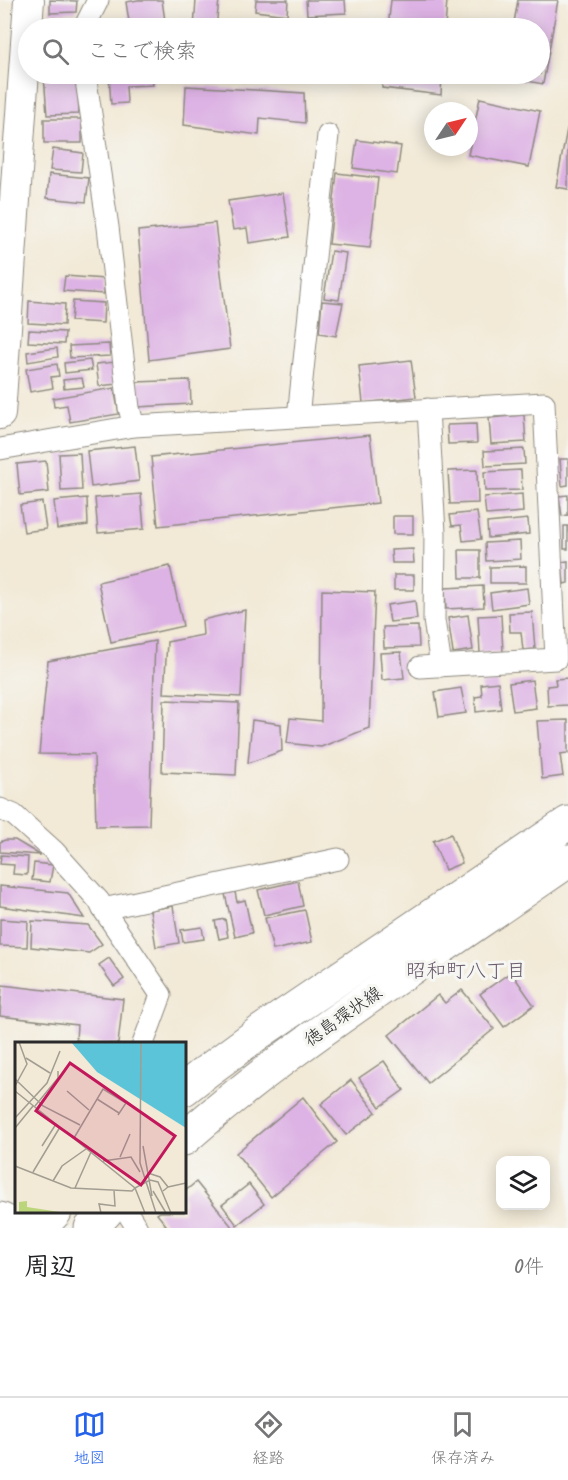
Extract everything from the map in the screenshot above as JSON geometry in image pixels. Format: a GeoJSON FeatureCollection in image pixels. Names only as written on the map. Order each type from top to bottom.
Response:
{"type":"FeatureCollection","features":[{"type":"Feature","properties":{"kind":"main road"},"geometry":{"type":"LineString","coordinates":[[26,18],[29,0]]}},
{"type":"Feature","properties":{"kind":"main road"},"geometry":{"type":"LineString","coordinates":[[0,414],[10,114],[18,66]]}},
{"type":"Feature","properties":{"kind":"main road","name":"徳島環状線"},"geometry":{"type":"LineString","coordinates":[[186,1087],[260,1032],[568,823]]}},
{"type":"Feature","properties":{"kind":"main road","name":"徳島環状線"},"geometry":{"type":"LineString","coordinates":[[186,1140],[196,1128],[270,1068],[568,861]]}},
{"type":"Feature","properties":{"kind":"main road"},"geometry":{"type":"LineString","coordinates":[[40,1228],[54,1213]]}},
{"type":"Feature","properties":{"kind":"main road"},"geometry":{"type":"LineString","coordinates":[[91,1228],[105,1213]]}},
{"type":"Feature","properties":{"kind":"main road"},"geometry":{"type":"LineString","coordinates":[[107,1228],[121,1213]]}},
{"type":"Feature","properties":{"kind":"main road"},"geometry":{"type":"LineString","coordinates":[[0,1219],[20,1228]]}},
{"type":"Feature","properties":{"kind":"street"},"geometry":{"type":"LineString","coordinates":[[89,18],[98,0]]}},
{"type":"Feature","properties":{"kind":"street"},"geometry":{"type":"LineString","coordinates":[[87,84],[108,227],[129,408],[134,426]]}},
{"type":"Feature","properties":{"kind":"street"},"geometry":{"type":"LineString","coordinates":[[298,417],[328,135]]}},
{"type":"Feature","properties":{"kind":"street"},"geometry":{"type":"LineString","coordinates":[[0,449],[134,426],[428,409],[544,403],[556,659],[430,666],[434,620],[435,533],[428,409]]}},
{"type":"Feature","properties":{"kind":"street"},"geometry":{"type":"LineString","coordinates":[[0,809],[14,814],[54,852],[99,901],[161,995],[144,1042]]}},
{"type":"Feature","properties":{"kind":"street"},"geometry":{"type":"LineString","coordinates":[[103,909],[338,859]]}},
{"type":"Feature","properties":{"kind":"street"},"geometry":{"type":"LineString","coordinates":[[128,1213],[137,1228]]}},
{"type":"Feature","properties":{"kind":"building"},"geometry":{"type":"Polygon","coordinates":[[[50,0],[77,1],[76,12],[50,13],[50,0]]]}},
{"type":"Feature","properties":{"kind":"building"},"geometry":{"type":"Polygon","coordinates":[[[162,0],[165,18],[128,18],[126,2],[162,0]]]}},
{"type":"Feature","properties":{"kind":"building"},"geometry":{"type":"Polygon","coordinates":[[[196,0],[219,0],[217,18],[195,18],[196,0]]]}},
{"type":"Feature","properties":{"kind":"building"},"geometry":{"type":"Polygon","coordinates":[[[256,0],[288,0],[287,15],[255,11],[256,0]]]}},
{"type":"Feature","properties":{"kind":"building"},"geometry":{"type":"Polygon","coordinates":[[[306,0],[345,0],[346,13],[307,15],[306,0]]]}},
{"type":"Feature","properties":{"kind":"building"},"geometry":{"type":"Polygon","coordinates":[[[391,0],[447,0],[446,18],[389,18],[391,0]]]}},
{"type":"Feature","properties":{"kind":"building"},"geometry":{"type":"Polygon","coordinates":[[[518,0],[558,0],[550,45],[550,18],[515,18],[518,0]]]}},
{"type":"Feature","properties":{"kind":"building"},"geometry":{"type":"Polygon","coordinates":[[[45,84],[78,84],[79,114],[47,115],[45,84]]]}},
{"type":"Feature","properties":{"kind":"building"},"geometry":{"type":"Polygon","coordinates":[[[110,84],[153,84],[126,86],[127,103],[111,104],[110,84]]]}},
{"type":"Feature","properties":{"kind":"building"},"geometry":{"type":"Polygon","coordinates":[[[382,84],[442,84],[441,95],[382,88],[382,84]]]}},
{"type":"Feature","properties":{"kind":"building"},"geometry":{"type":"Polygon","coordinates":[[[186,86],[304,93],[305,123],[260,118],[259,135],[184,125],[186,86]]]}},
{"type":"Feature","properties":{"kind":"building"},"geometry":{"type":"Polygon","coordinates":[[[480,98],[540,111],[529,167],[473,156],[478,156],[480,98]]]}},
{"type":"Feature","properties":{"kind":"building"},"geometry":{"type":"Polygon","coordinates":[[[44,119],[82,119],[82,143],[44,143],[44,119]]]}},
{"type":"Feature","properties":{"kind":"building"},"geometry":{"type":"Polygon","coordinates":[[[568,129],[568,189],[556,187],[568,129]]]}},
{"type":"Feature","properties":{"kind":"building"},"geometry":{"type":"Polygon","coordinates":[[[357,140],[401,146],[397,174],[353,168],[357,140]]]}},
{"type":"Feature","properties":{"kind":"building"},"geometry":{"type":"Polygon","coordinates":[[[53,149],[83,153],[81,172],[50,170],[53,149]]]}},
{"type":"Feature","properties":{"kind":"building"},"geometry":{"type":"Polygon","coordinates":[[[337,173],[378,178],[370,248],[329,244],[337,173]]]}},
{"type":"Feature","properties":{"kind":"building"},"geometry":{"type":"Polygon","coordinates":[[[49,174],[89,178],[86,202],[47,198],[49,174]]]}},
{"type":"Feature","properties":{"kind":"building"},"geometry":{"type":"Polygon","coordinates":[[[283,193],[290,237],[249,243],[247,228],[233,230],[228,201],[283,193]]]}},
{"type":"Feature","properties":{"kind":"building"},"geometry":{"type":"Polygon","coordinates":[[[215,223],[230,349],[149,360],[138,231],[215,223]]]}},
{"type":"Feature","properties":{"kind":"building"},"geometry":{"type":"Polygon","coordinates":[[[331,251],[346,253],[339,300],[324,298],[331,251]]]}},
{"type":"Feature","properties":{"kind":"building"},"geometry":{"type":"Polygon","coordinates":[[[65,276],[104,279],[104,294],[63,291],[65,276]]]}},
{"type":"Feature","properties":{"kind":"building"},"geometry":{"type":"Polygon","coordinates":[[[29,301],[65,304],[64,325],[28,323],[29,301]]]}},
{"type":"Feature","properties":{"kind":"building"},"geometry":{"type":"Polygon","coordinates":[[[73,301],[104,303],[103,323],[71,321],[73,301]]]}},
{"type":"Feature","properties":{"kind":"building"},"geometry":{"type":"Polygon","coordinates":[[[322,301],[343,303],[336,336],[319,333],[322,301]]]}},
{"type":"Feature","properties":{"kind":"building"},"geometry":{"type":"Polygon","coordinates":[[[29,330],[65,332],[64,344],[28,342],[29,330]]]}},
{"type":"Feature","properties":{"kind":"building"},"geometry":{"type":"Polygon","coordinates":[[[109,344],[110,356],[70,358],[69,346],[109,344]]]}},
{"type":"Feature","properties":{"kind":"building"},"geometry":{"type":"Polygon","coordinates":[[[57,348],[58,357],[28,362],[27,352],[57,348]]]}},
{"type":"Feature","properties":{"kind":"building"},"geometry":{"type":"Polygon","coordinates":[[[90,360],[92,370],[65,373],[64,363],[90,360]]]}},
{"type":"Feature","properties":{"kind":"building"},"geometry":{"type":"Polygon","coordinates":[[[411,360],[416,397],[363,403],[359,366],[411,360]]]}},
{"type":"Feature","properties":{"kind":"building"},"geometry":{"type":"Polygon","coordinates":[[[115,362],[117,384],[99,386],[96,364],[115,362]]]}},
{"type":"Feature","properties":{"kind":"building"},"geometry":{"type":"Polygon","coordinates":[[[57,364],[59,376],[51,377],[53,388],[30,392],[26,369],[57,364]]]}},
{"type":"Feature","properties":{"kind":"building"},"geometry":{"type":"Polygon","coordinates":[[[82,378],[84,387],[64,389],[63,380],[82,378]]]}},
{"type":"Feature","properties":{"kind":"building"},"geometry":{"type":"Polygon","coordinates":[[[190,380],[191,404],[137,407],[136,382],[190,380]]]}},
{"type":"Feature","properties":{"kind":"building"},"geometry":{"type":"Polygon","coordinates":[[[114,388],[119,414],[70,422],[67,405],[54,407],[53,398],[114,388]]]}},
{"type":"Feature","properties":{"kind":"building"},"geometry":{"type":"Polygon","coordinates":[[[524,415],[526,442],[491,444],[489,418],[524,415]]]}},
{"type":"Feature","properties":{"kind":"building"},"geometry":{"type":"Polygon","coordinates":[[[476,424],[477,443],[448,444],[447,425],[476,424]]]}},
{"type":"Feature","properties":{"kind":"building"},"geometry":{"type":"Polygon","coordinates":[[[370,435],[378,503],[158,526],[151,457],[370,435]]]}},
{"type":"Feature","properties":{"kind":"building"},"geometry":{"type":"Polygon","coordinates":[[[135,446],[139,481],[91,487],[87,451],[135,446]]]}},
{"type":"Feature","properties":{"kind":"building"},"geometry":{"type":"Polygon","coordinates":[[[524,449],[525,464],[485,466],[484,451],[524,449]]]}},
{"type":"Feature","properties":{"kind":"building"},"geometry":{"type":"Polygon","coordinates":[[[80,453],[82,490],[61,491],[59,454],[80,453]]]}},
{"type":"Feature","properties":{"kind":"building"},"geometry":{"type":"Polygon","coordinates":[[[560,459],[568,459],[568,485],[562,486],[560,459]]]}},
{"type":"Feature","properties":{"kind":"building"},"geometry":{"type":"Polygon","coordinates":[[[46,461],[49,492],[20,495],[17,464],[46,461]]]}},
{"type":"Feature","properties":{"kind":"building"},"geometry":{"type":"Polygon","coordinates":[[[477,470],[478,503],[450,504],[448,471],[477,470]]]}},
{"type":"Feature","properties":{"kind":"building"},"geometry":{"type":"Polygon","coordinates":[[[521,470],[522,490],[485,491],[484,472],[521,470]]]}},
{"type":"Feature","properties":{"kind":"building"},"geometry":{"type":"Polygon","coordinates":[[[141,494],[144,529],[98,533],[95,498],[141,494]]]}},
{"type":"Feature","properties":{"kind":"building"},"geometry":{"type":"Polygon","coordinates":[[[522,494],[523,512],[486,515],[484,497],[522,494]]]}},
{"type":"Feature","properties":{"kind":"building"},"geometry":{"type":"Polygon","coordinates":[[[568,495],[568,515],[562,516],[559,496],[568,495]]]}},
{"type":"Feature","properties":{"kind":"building"},"geometry":{"type":"Polygon","coordinates":[[[87,498],[88,525],[57,529],[54,501],[87,498]]]}},
{"type":"Feature","properties":{"kind":"building"},"geometry":{"type":"Polygon","coordinates":[[[42,502],[46,529],[24,532],[20,505],[42,502]]]}},
{"type":"Feature","properties":{"kind":"building"},"geometry":{"type":"Polygon","coordinates":[[[477,512],[481,539],[463,541],[461,525],[452,526],[450,515],[477,512]]]}},
{"type":"Feature","properties":{"kind":"building"},"geometry":{"type":"Polygon","coordinates":[[[393,516],[413,516],[413,534],[393,534],[393,516]]]}},
{"type":"Feature","properties":{"kind":"building"},"geometry":{"type":"Polygon","coordinates":[[[528,519],[529,534],[488,538],[487,523],[528,519]]]}},
{"type":"Feature","properties":{"kind":"building"},"geometry":{"type":"Polygon","coordinates":[[[564,526],[568,526],[568,549],[564,549],[564,526]]]}},
{"type":"Feature","properties":{"kind":"building"},"geometry":{"type":"Polygon","coordinates":[[[520,541],[521,559],[486,561],[485,543],[520,541]]]}},
{"type":"Feature","properties":{"kind":"building"},"geometry":{"type":"Polygon","coordinates":[[[413,549],[414,563],[392,563],[391,550],[413,549]]]}},
{"type":"Feature","properties":{"kind":"building"},"geometry":{"type":"Polygon","coordinates":[[[459,550],[480,550],[480,578],[460,578],[459,550]]]}},
{"type":"Feature","properties":{"kind":"building"},"geometry":{"type":"Polygon","coordinates":[[[568,561],[568,583],[564,584],[562,562],[568,561]]]}},
{"type":"Feature","properties":{"kind":"building"},"geometry":{"type":"Polygon","coordinates":[[[170,566],[183,626],[111,642],[98,582],[170,566]]]}},
{"type":"Feature","properties":{"kind":"building"},"geometry":{"type":"Polygon","coordinates":[[[526,566],[526,583],[490,583],[490,567],[526,566]]]}},
{"type":"Feature","properties":{"kind":"building"},"geometry":{"type":"Polygon","coordinates":[[[394,575],[414,575],[414,590],[394,590],[394,575]]]}},
{"type":"Feature","properties":{"kind":"building"},"geometry":{"type":"Polygon","coordinates":[[[483,586],[484,607],[446,609],[445,588],[483,586]]]}},
{"type":"Feature","properties":{"kind":"building"},"geometry":{"type":"Polygon","coordinates":[[[527,588],[529,604],[492,609],[490,593],[527,588]]]}},
{"type":"Feature","properties":{"kind":"building"},"geometry":{"type":"Polygon","coordinates":[[[322,590],[375,592],[369,728],[321,747],[287,743],[290,718],[321,721],[322,590]]]}},
{"type":"Feature","properties":{"kind":"building"},"geometry":{"type":"Polygon","coordinates":[[[415,601],[417,619],[390,622],[387,605],[415,601]]]}},
{"type":"Feature","properties":{"kind":"building"},"geometry":{"type":"Polygon","coordinates":[[[245,610],[241,697],[164,693],[167,642],[203,635],[202,620],[245,610]]]}},
{"type":"Feature","properties":{"kind":"building"},"geometry":{"type":"Polygon","coordinates":[[[532,612],[535,649],[523,650],[521,632],[510,632],[509,613],[532,612]]]}},
{"type":"Feature","properties":{"kind":"building"},"geometry":{"type":"Polygon","coordinates":[[[468,615],[473,650],[453,653],[448,618],[468,615]]]}},
{"type":"Feature","properties":{"kind":"building"},"geometry":{"type":"Polygon","coordinates":[[[501,615],[503,652],[480,653],[478,616],[501,615]]]}},
{"type":"Feature","properties":{"kind":"building"},"geometry":{"type":"Polygon","coordinates":[[[418,626],[419,647],[384,648],[383,627],[418,626]]]}},
{"type":"Feature","properties":{"kind":"building"},"geometry":{"type":"Polygon","coordinates":[[[155,641],[149,825],[96,826],[94,755],[39,754],[48,661],[155,641]]]}},
{"type":"Feature","properties":{"kind":"building"},"geometry":{"type":"Polygon","coordinates":[[[401,652],[404,678],[382,680],[380,653],[401,652]]]}},
{"type":"Feature","properties":{"kind":"building"},"geometry":{"type":"Polygon","coordinates":[[[568,678],[568,705],[548,706],[547,686],[556,685],[555,679],[568,678]]]}},
{"type":"Feature","properties":{"kind":"building"},"geometry":{"type":"Polygon","coordinates":[[[532,680],[536,708],[513,711],[509,683],[532,680]]]}},
{"type":"Feature","properties":{"kind":"building"},"geometry":{"type":"Polygon","coordinates":[[[498,682],[501,709],[476,712],[475,697],[482,696],[481,684],[498,682]]]}},
{"type":"Feature","properties":{"kind":"building"},"geometry":{"type":"Polygon","coordinates":[[[461,688],[466,713],[439,717],[435,692],[461,688]]]}},
{"type":"Feature","properties":{"kind":"building"},"geometry":{"type":"Polygon","coordinates":[[[164,700],[239,703],[236,775],[162,772],[164,700]]]}},
{"type":"Feature","properties":{"kind":"building"},"geometry":{"type":"Polygon","coordinates":[[[252,720],[281,724],[282,751],[248,763],[252,720]]]}},
{"type":"Feature","properties":{"kind":"building"},"geometry":{"type":"Polygon","coordinates":[[[568,720],[568,753],[560,754],[563,776],[542,779],[537,721],[568,720]]]}},
{"type":"Feature","properties":{"kind":"building"},"geometry":{"type":"Polygon","coordinates":[[[451,834],[462,863],[445,870],[433,841],[451,834]]]}},
{"type":"Feature","properties":{"kind":"building"},"geometry":{"type":"Polygon","coordinates":[[[15,840],[40,855],[0,852],[0,842],[15,840]]]}},
{"type":"Feature","properties":{"kind":"building"},"geometry":{"type":"Polygon","coordinates":[[[1,855],[28,857],[27,875],[13,874],[14,865],[0,864],[1,855]]]}},
{"type":"Feature","properties":{"kind":"building"},"geometry":{"type":"Polygon","coordinates":[[[34,863],[53,865],[50,882],[32,880],[34,863]]]}},
{"type":"Feature","properties":{"kind":"building"},"geometry":{"type":"Polygon","coordinates":[[[298,881],[303,906],[264,915],[258,890],[298,881]]]}},
{"type":"Feature","properties":{"kind":"building"},"geometry":{"type":"Polygon","coordinates":[[[0,886],[68,893],[84,918],[0,906],[0,886]]]}},
{"type":"Feature","properties":{"kind":"building"},"geometry":{"type":"Polygon","coordinates":[[[235,892],[237,902],[245,900],[252,933],[235,937],[225,894],[235,892]]]}},
{"type":"Feature","properties":{"kind":"building"},"geometry":{"type":"Polygon","coordinates":[[[173,906],[179,943],[156,947],[150,910],[173,906]]]}},
{"type":"Feature","properties":{"kind":"building"},"geometry":{"type":"Polygon","coordinates":[[[305,910],[312,942],[273,950],[265,918],[305,910]]]}},
{"type":"Feature","properties":{"kind":"building"},"geometry":{"type":"Polygon","coordinates":[[[0,919],[28,921],[27,947],[0,946],[0,919]]]}},
{"type":"Feature","properties":{"kind":"building"},"geometry":{"type":"Polygon","coordinates":[[[225,919],[228,937],[219,939],[215,921],[225,919]]]}},
{"type":"Feature","properties":{"kind":"building"},"geometry":{"type":"Polygon","coordinates":[[[32,921],[88,925],[102,944],[89,953],[31,947],[32,921]]]}},
{"type":"Feature","properties":{"kind":"building"},"geometry":{"type":"Polygon","coordinates":[[[202,927],[204,939],[183,942],[181,930],[202,927]]]}},
{"type":"Feature","properties":{"kind":"building"},"geometry":{"type":"Polygon","coordinates":[[[109,958],[124,979],[114,986],[99,965],[109,958]]]}},
{"type":"Feature","properties":{"kind":"building"},"geometry":{"type":"Polygon","coordinates":[[[511,972],[534,1005],[504,1027],[480,994],[511,972]]]}},
{"type":"Feature","properties":{"kind":"building"},"geometry":{"type":"Polygon","coordinates":[[[2,985],[123,999],[118,1042],[76,1040],[77,1025],[0,1016],[2,985]]]}},
{"type":"Feature","properties":{"kind":"building"},"geometry":{"type":"Polygon","coordinates":[[[462,990],[494,1029],[428,1083],[389,1035],[438,995],[445,1003],[462,990]]]}},
{"type":"Feature","properties":{"kind":"building"},"geometry":{"type":"Polygon","coordinates":[[[384,1061],[404,1090],[380,1107],[359,1078],[384,1061]]]}},
{"type":"Feature","properties":{"kind":"building"},"geometry":{"type":"Polygon","coordinates":[[[351,1080],[376,1112],[346,1135],[321,1104],[351,1080]]]}},
{"type":"Feature","properties":{"kind":"building"},"geometry":{"type":"Polygon","coordinates":[[[303,1097],[337,1142],[271,1197],[236,1153],[303,1097]]]}},
{"type":"Feature","properties":{"kind":"building"},"geometry":{"type":"Polygon","coordinates":[[[196,1182],[233,1228],[160,1228],[166,1225],[157,1214],[158,1213],[186,1213],[186,1190],[196,1182]]]}},
{"type":"Feature","properties":{"kind":"building"},"geometry":{"type":"Polygon","coordinates":[[[249,1184],[264,1204],[237,1225],[222,1205],[249,1184]]]}},
{"type":"Feature","properties":{"kind":"district","name":"昭和町八丁目"},"geometry":{"type":"Point","coordinates":[466,970]}}]}
